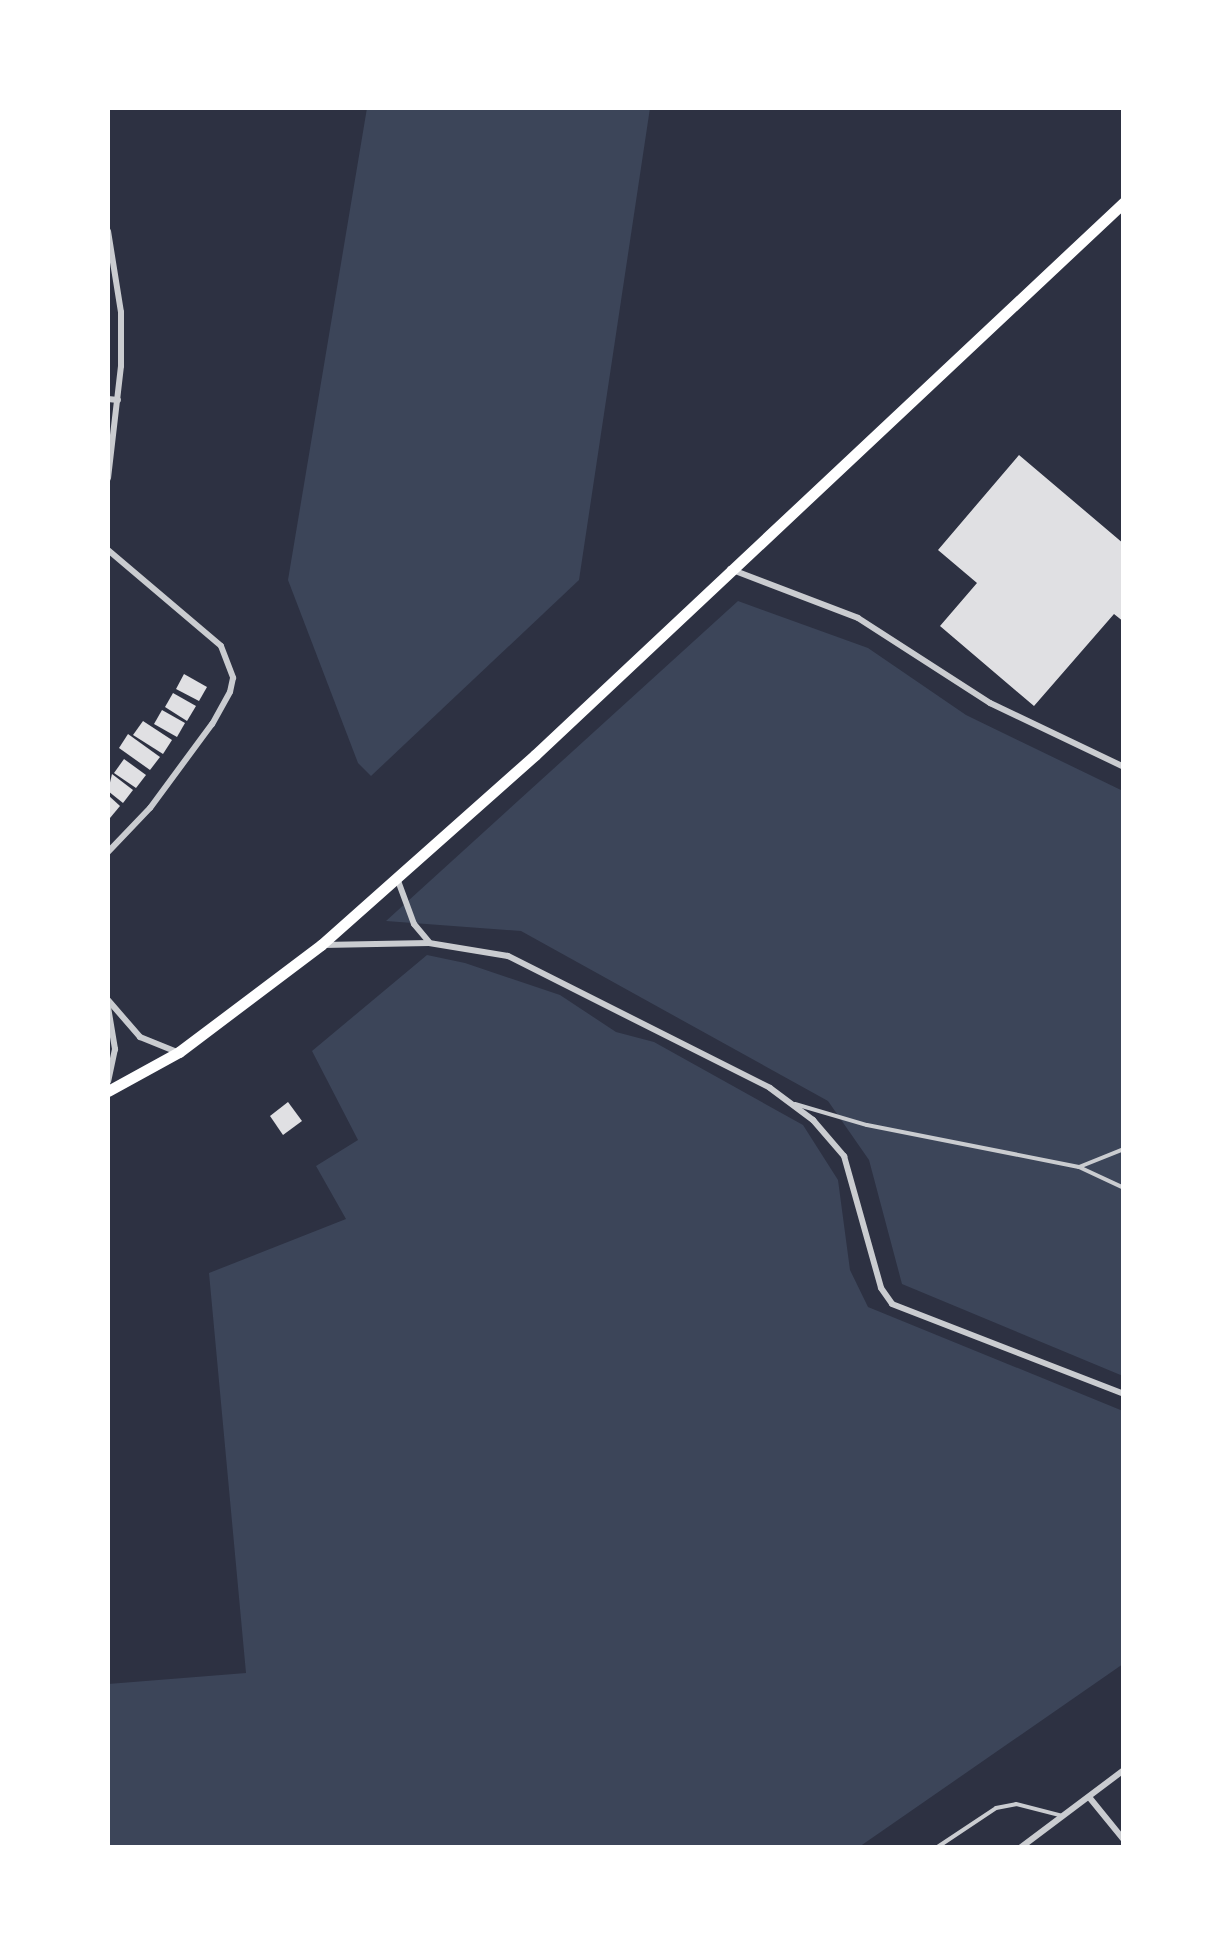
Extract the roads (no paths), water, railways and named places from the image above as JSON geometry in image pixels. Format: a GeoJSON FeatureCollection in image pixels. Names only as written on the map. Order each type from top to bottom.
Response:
{"type":"FeatureCollection","features":[{"type":"Feature","properties":{"kind":"highway"},"geometry":{"type":"LineString","coordinates":[[108,1091],[178,1052],[322,945],[535,755],[1124,202]]}},
{"type":"Feature","properties":{"kind":"street"},"geometry":{"type":"LineString","coordinates":[[108,231],[121,312],[118,400],[108,478]]}},
{"type":"Feature","properties":{"kind":"street"},"geometry":{"type":"LineString","coordinates":[[108,399],[118,400]]}},
{"type":"Feature","properties":{"kind":"street"},"geometry":{"type":"LineString","coordinates":[[108,550],[221,646],[230,660],[233,678],[230,692],[212,724],[150,808],[108,852]]}},
{"type":"Feature","properties":{"kind":"street"},"geometry":{"type":"LineString","coordinates":[[729,569],[858,618],[990,703],[1124,767]]}},
{"type":"Feature","properties":{"kind":"street"},"geometry":{"type":"LineString","coordinates":[[397,878],[414,924],[429,943]]}},
{"type":"Feature","properties":{"kind":"street"},"geometry":{"type":"LineString","coordinates":[[322,945],[429,943],[488,950],[533,966],[794,1104],[844,1156],[881,1288],[892,1304],[1124,1394]]}},
{"type":"Feature","properties":{"kind":"street"},"geometry":{"type":"LineString","coordinates":[[108,1003],[140,1038],[178,1052]]}},
{"type":"Feature","properties":{"kind":"street"},"geometry":{"type":"LineString","coordinates":[[108,1003],[115,1048],[108,1080]]}},
{"type":"Feature","properties":{"kind":"street"},"geometry":{"type":"LineString","coordinates":[[1020,1848],[1124,1770]]}},
{"type":"Feature","properties":{"kind":"street"},"geometry":{"type":"LineString","coordinates":[[1090,1797],[1124,1840]]}},
{"type":"Feature","properties":{"kind":"lane"},"geometry":{"type":"LineString","coordinates":[[794,1104],[867,1125],[1079,1167],[1124,1188]]}},
{"type":"Feature","properties":{"kind":"lane"},"geometry":{"type":"LineString","coordinates":[[1079,1167],[1124,1149]]}},
{"type":"Feature","properties":{"kind":"lane"},"geometry":{"type":"LineString","coordinates":[[936,1848],[996,1808],[1016,1804],[1063,1816]]}}]}
